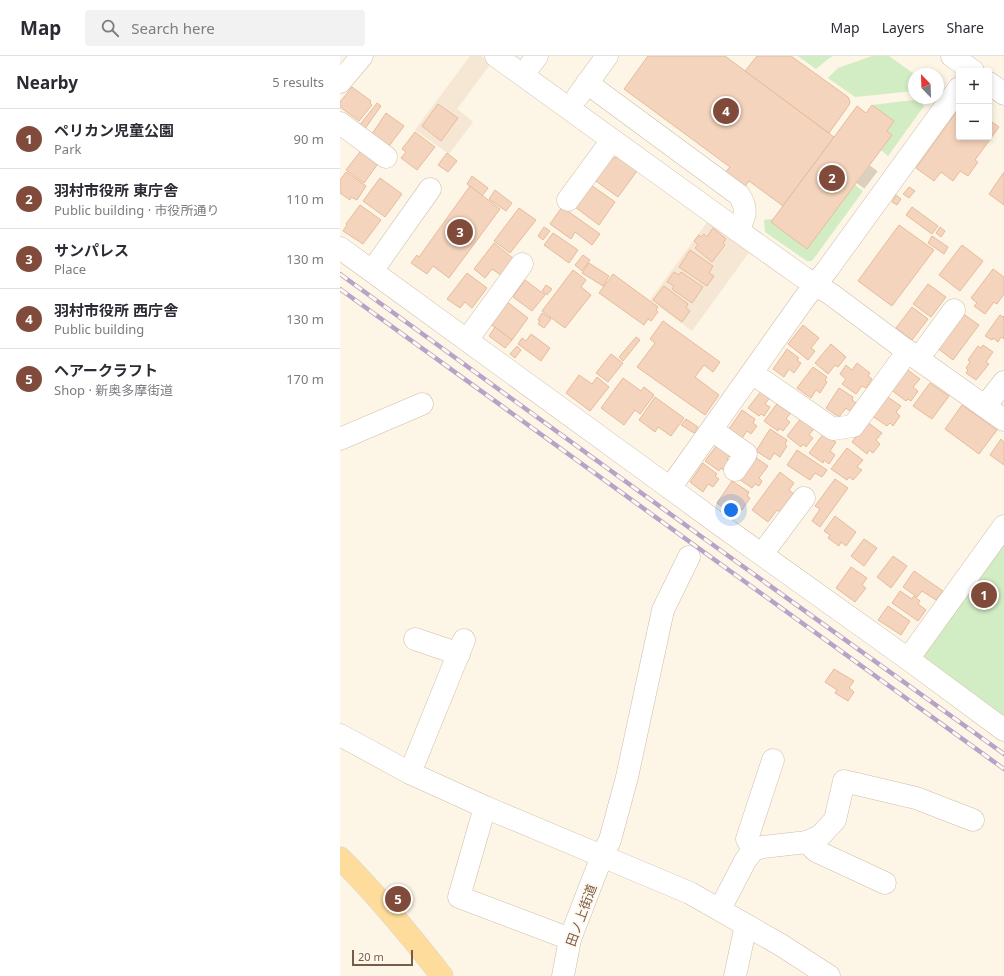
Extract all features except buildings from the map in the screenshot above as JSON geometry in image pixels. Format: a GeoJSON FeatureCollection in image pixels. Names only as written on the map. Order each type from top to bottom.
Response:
{"type":"FeatureCollection","features":[{"type":"Feature","properties":{"kind":"main road"},"geometry":{"type":"LineString","coordinates":[[340,858],[357,875],[442,976]]}},
{"type":"Feature","properties":{"kind":"street"},"geometry":{"type":"LineString","coordinates":[[340,82],[362,56]]}},
{"type":"Feature","properties":{"kind":"street"},"geometry":{"type":"LineString","coordinates":[[496,56],[1004,420]]}},
{"type":"Feature","properties":{"kind":"street"},"geometry":{"type":"LineString","coordinates":[[523,75],[537,56]]}},
{"type":"Feature","properties":{"kind":"street"},"geometry":{"type":"LineString","coordinates":[[569,109],[607,56]]}},
{"type":"Feature","properties":{"kind":"street"},"geometry":{"type":"LineString","coordinates":[[952,56],[973,68]]}},
{"type":"Feature","properties":{"kind":"street"},"geometry":{"type":"LineString","coordinates":[[587,83],[739,195],[745,208],[744,220],[737,230]]}},
{"type":"Feature","properties":{"kind":"street"},"geometry":{"type":"LineString","coordinates":[[992,83],[1004,94]]}},
{"type":"Feature","properties":{"kind":"street"},"geometry":{"type":"LineString","coordinates":[[670,488],[804,299],[816,285],[878,185],[956,92]]}},
{"type":"Feature","properties":{"kind":"street"},"geometry":{"type":"LineString","coordinates":[[340,123],[386,157]]}},
{"type":"Feature","properties":{"kind":"street"},"geometry":{"type":"LineString","coordinates":[[568,200],[612,140]]}},
{"type":"Feature","properties":{"kind":"street"},"geometry":{"type":"LineString","coordinates":[[372,271],[430,189]]}},
{"type":"Feature","properties":{"kind":"street"},"geometry":{"type":"LineString","coordinates":[[340,248],[1004,730]]}},
{"type":"Feature","properties":{"kind":"street"},"geometry":{"type":"LineString","coordinates":[[468,340],[522,264]]}},
{"type":"Feature","properties":{"kind":"street"},"geometry":{"type":"LineString","coordinates":[[752,373],[833,429],[853,426],[913,355],[954,310]]}},
{"type":"Feature","properties":{"kind":"street"},"geometry":{"type":"LineString","coordinates":[[985,406],[1004,382]]}},
{"type":"Feature","properties":{"kind":"street"},"geometry":{"type":"LineString","coordinates":[[340,439],[422,404]]}},
{"type":"Feature","properties":{"kind":"street"},"geometry":{"type":"LineString","coordinates":[[712,430],[746,454],[735,470]]}},
{"type":"Feature","properties":{"kind":"street"},"geometry":{"type":"LineString","coordinates":[[762,554],[804,498]]}},
{"type":"Feature","properties":{"kind":"street"},"geometry":{"type":"LineString","coordinates":[[908,660],[1004,526]]}},
{"type":"Feature","properties":{"kind":"street","name":"田ノ上街道"},"geometry":{"type":"LineString","coordinates":[[563,976],[570,939],[602,856],[610,840],[628,777],[663,610],[689,557]]}},
{"type":"Feature","properties":{"kind":"street"},"geometry":{"type":"LineString","coordinates":[[410,773],[461,647],[415,639]]}},
{"type":"Feature","properties":{"kind":"street"},"geometry":{"type":"LineString","coordinates":[[340,736],[410,773],[485,807],[690,893],[781,945],[829,976]]}},
{"type":"Feature","properties":{"kind":"street"},"geometry":{"type":"LineString","coordinates":[[753,850],[748,839],[773,760]]}},
{"type":"Feature","properties":{"kind":"street"},"geometry":{"type":"LineString","coordinates":[[720,909],[745,861],[753,850],[763,847],[807,842],[820,836],[835,820],[844,781],[916,798],[973,820]]}},
{"type":"Feature","properties":{"kind":"street"},"geometry":{"type":"LineString","coordinates":[[485,807],[459,897],[570,939]]}},
{"type":"Feature","properties":{"kind":"street"},"geometry":{"type":"LineString","coordinates":[[807,842],[816,851],[886,883]]}},
{"type":"Feature","properties":{"kind":"street"},"geometry":{"type":"LineString","coordinates":[[735,976],[746,925]]}},
{"type":"Feature","properties":{"kind":"shaded area"},"geometry":{"type":"Polygon","coordinates":[[[470,56],[481,56],[491,63],[457,109],[473,122],[449,154],[415,130],[470,56]]]}},
{"type":"Feature","properties":{"kind":"shaded area"},"geometry":{"type":"Polygon","coordinates":[[[708,221],[750,251],[692,331],[650,300],[708,221]]]}},
{"type":"Feature","properties":{"kind":"green space"},"geometry":{"type":"Polygon","coordinates":[[[798,56],[833,56],[816,69],[798,56]]]}},
{"type":"Feature","properties":{"kind":"green space"},"geometry":{"type":"Polygon","coordinates":[[[872,56],[889,56],[908,70],[908,92],[855,97],[828,78],[838,68],[872,56]]]}},
{"type":"Feature","properties":{"kind":"green space"},"geometry":{"type":"Polygon","coordinates":[[[908,101],[908,104],[922,104],[924,106],[888,156],[881,150],[892,135],[887,131],[894,121],[872,105],[908,101]]]}},
{"type":"Feature","properties":{"kind":"green space"},"geometry":{"type":"Polygon","coordinates":[[[855,185],[863,191],[812,261],[807,261],[765,232],[764,220],[772,219],[773,220],[771,222],[807,249],[855,185]]]}},
{"type":"Feature","properties":{"kind":"green space"},"geometry":{"type":"Polygon","coordinates":[[[1004,540],[1004,718],[925,662],[922,650],[1004,540]]]}},
{"type":"Feature","properties":{"kind":"tunnel"},"geometry":{"type":"LineString","coordinates":[[863,174],[871,180]]}},
{"type":"Feature","properties":{"kind":"railway"},"geometry":{"type":"LineString","coordinates":[[340,274],[1004,754]]}},
{"type":"Feature","properties":{"kind":"railway"},"geometry":{"type":"LineString","coordinates":[[340,289],[1004,769]]}},
{"type":"Feature","properties":{"kind":"place","name":"羽村市役所 西庁舎"},"geometry":{"type":"Point","coordinates":[726,111]}},
{"type":"Feature","properties":{"kind":"place","name":"羽村市役所 東庁舎"},"geometry":{"type":"Point","coordinates":[832,178]}},
{"type":"Feature","properties":{"kind":"place","name":"サンパレス"},"geometry":{"type":"Point","coordinates":[460,232]}},
{"type":"Feature","properties":{"kind":"place","name":"ペリカン児童公園"},"geometry":{"type":"Point","coordinates":[984,595]}},
{"type":"Feature","properties":{"kind":"place","name":"ヘアークラフト"},"geometry":{"type":"Point","coordinates":[398,899]}}]}
